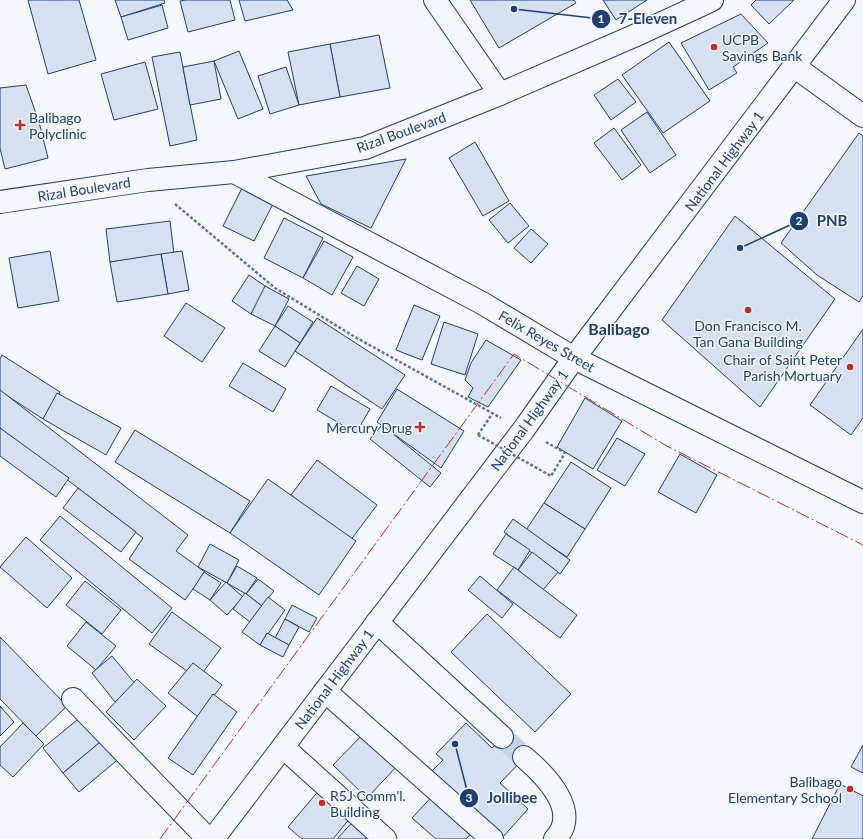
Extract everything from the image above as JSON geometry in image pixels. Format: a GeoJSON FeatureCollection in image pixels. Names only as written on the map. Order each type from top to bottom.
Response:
{"type":"FeatureCollection","features":[{"type":"Feature","properties":{"kind":"main road"},"geometry":{"type":"LineString","coordinates":[[435,0],[500,94]]}},
{"type":"Feature","properties":{"kind":"main road","name":"Rizal Boulevard"},"geometry":{"type":"LineString","coordinates":[[0,202],[148,180],[234,172],[365,148],[500,94],[634,36],[712,0]]}},
{"type":"Feature","properties":{"kind":"main road","name":"National Highway 1"},"geometry":{"type":"LineString","coordinates":[[213,839],[524,429],[574,358],[795,67],[842,1]]}},
{"type":"Feature","properties":{"kind":"main road"},"geometry":{"type":"LineString","coordinates":[[795,67],[863,116]]}},
{"type":"Feature","properties":{"kind":"main road","name":"Felix Reyes Street"},"geometry":{"type":"LineString","coordinates":[[234,172],[482,303],[574,358],[863,502]]}},
{"type":"Feature","properties":{"kind":"main road"},"geometry":{"type":"LineString","coordinates":[[378,622],[502,737]]}},
{"type":"Feature","properties":{"kind":"main road"},"geometry":{"type":"LineString","coordinates":[[325,691],[492,839]]}},
{"type":"Feature","properties":{"kind":"main road"},"geometry":{"type":"LineString","coordinates":[[72,699],[208,839]]}},
{"type":"Feature","properties":{"kind":"main road"},"geometry":{"type":"LineString","coordinates":[[283,747],[385,839]]}},
{"type":"Feature","properties":{"kind":"main road"},"geometry":{"type":"LineString","coordinates":[[524,757],[553,789],[562,802],[566,816],[561,834],[555,839]]}},
{"type":"Feature","properties":{"kind":"path"},"geometry":{"type":"LineString","coordinates":[[148,180],[200,226],[275,288],[355,337],[565,453],[550,476],[478,435],[492,414]]}},
{"type":"Feature","properties":{"kind":"building"},"geometry":{"type":"Polygon","coordinates":[[[28,0],[79,0],[96,60],[48,74],[28,0]]]}},
{"type":"Feature","properties":{"kind":"building"},"geometry":{"type":"Polygon","coordinates":[[[115,0],[164,0],[165,3],[121,17],[115,0]]]}},
{"type":"Feature","properties":{"kind":"building"},"geometry":{"type":"Polygon","coordinates":[[[230,0],[235,20],[188,32],[180,1],[230,0]]]}},
{"type":"Feature","properties":{"kind":"building"},"geometry":{"type":"Polygon","coordinates":[[[239,0],[287,0],[293,10],[245,21],[239,0]]]}},
{"type":"Feature","properties":{"kind":"building"},"geometry":{"type":"Polygon","coordinates":[[[470,0],[574,0],[576,3],[499,48],[470,0]]]}},
{"type":"Feature","properties":{"kind":"building"},"geometry":{"type":"Polygon","coordinates":[[[603,0],[647,0],[616,20],[603,0]]]}},
{"type":"Feature","properties":{"kind":"building"},"geometry":{"type":"Polygon","coordinates":[[[756,0],[794,0],[769,24],[751,5],[756,0]]]}},
{"type":"Feature","properties":{"kind":"building"},"geometry":{"type":"Polygon","coordinates":[[[162,5],[168,28],[128,40],[121,17],[162,5]]]}},
{"type":"Feature","properties":{"kind":"building"},"geometry":{"type":"Polygon","coordinates":[[[741,14],[768,43],[733,67],[737,73],[709,90],[681,43],[741,14]]]}},
{"type":"Feature","properties":{"kind":"building"},"geometry":{"type":"Polygon","coordinates":[[[379,35],[390,88],[340,97],[330,44],[379,35]]]}},
{"type":"Feature","properties":{"kind":"building"},"geometry":{"type":"Polygon","coordinates":[[[669,42],[710,101],[663,133],[622,75],[669,42]]]}},
{"type":"Feature","properties":{"kind":"building"},"geometry":{"type":"Polygon","coordinates":[[[330,44],[340,97],[299,105],[288,52],[330,44]]]}},
{"type":"Feature","properties":{"kind":"building"},"geometry":{"type":"Polygon","coordinates":[[[239,51],[263,109],[238,119],[214,61],[239,51]]]}},
{"type":"Feature","properties":{"kind":"building"},"geometry":{"type":"Polygon","coordinates":[[[180,52],[197,140],[170,146],[152,57],[180,52]]]}},
{"type":"Feature","properties":{"kind":"building"},"geometry":{"type":"Polygon","coordinates":[[[214,61],[221,99],[190,105],[183,67],[214,61]]]}},
{"type":"Feature","properties":{"kind":"building"},"geometry":{"type":"Polygon","coordinates":[[[145,62],[158,109],[114,120],[101,74],[145,62]]]}},
{"type":"Feature","properties":{"kind":"building"},"geometry":{"type":"Polygon","coordinates":[[[286,67],[299,105],[270,114],[258,76],[286,67]]]}},
{"type":"Feature","properties":{"kind":"building"},"geometry":{"type":"Polygon","coordinates":[[[618,79],[636,102],[611,120],[594,95],[618,79]]]}},
{"type":"Feature","properties":{"kind":"building","name":"Balibago Polyclinic"},"geometry":{"type":"Polygon","coordinates":[[[26,85],[39,122],[48,158],[5,169],[0,148],[0,88],[26,85]]]}},
{"type":"Feature","properties":{"kind":"building"},"geometry":{"type":"Polygon","coordinates":[[[647,112],[676,155],[650,173],[621,130],[647,112]]]}},
{"type":"Feature","properties":{"kind":"building"},"geometry":{"type":"Polygon","coordinates":[[[614,128],[641,165],[622,180],[594,143],[614,128]]]}},
{"type":"Feature","properties":{"kind":"building"},"geometry":{"type":"Polygon","coordinates":[[[859,133],[863,136],[863,296],[859,302],[817,275],[781,243],[859,133]]]}},
{"type":"Feature","properties":{"kind":"building"},"geometry":{"type":"Polygon","coordinates":[[[475,142],[509,201],[483,216],[449,158],[475,142]]]}},
{"type":"Feature","properties":{"kind":"building"},"geometry":{"type":"Polygon","coordinates":[[[406,159],[371,228],[321,204],[306,176],[406,159]]]}},
{"type":"Feature","properties":{"kind":"building"},"geometry":{"type":"Polygon","coordinates":[[[242,188],[273,204],[254,241],[223,226],[242,188]]]}},
{"type":"Feature","properties":{"kind":"building"},"geometry":{"type":"Polygon","coordinates":[[[510,203],[529,226],[508,243],[489,220],[510,203]]]}},
{"type":"Feature","properties":{"kind":"building","name":"Don Francisco M. Tan Gana Building"},"geometry":{"type":"Polygon","coordinates":[[[735,216],[835,299],[760,407],[662,320],[735,216]]]}},
{"type":"Feature","properties":{"kind":"building"},"geometry":{"type":"Polygon","coordinates":[[[284,218],[323,238],[303,278],[264,258],[284,218]]]}},
{"type":"Feature","properties":{"kind":"building"},"geometry":{"type":"Polygon","coordinates":[[[170,221],[174,254],[110,262],[106,229],[170,221]]]}},
{"type":"Feature","properties":{"kind":"building"},"geometry":{"type":"Polygon","coordinates":[[[531,229],[548,244],[531,263],[514,248],[531,229]]]}},
{"type":"Feature","properties":{"kind":"building"},"geometry":{"type":"Polygon","coordinates":[[[324,241],[353,257],[332,295],[303,278],[324,241]]]}},
{"type":"Feature","properties":{"kind":"building"},"geometry":{"type":"Polygon","coordinates":[[[50,251],[59,301],[18,308],[9,258],[50,251]]]}},
{"type":"Feature","properties":{"kind":"building"},"geometry":{"type":"Polygon","coordinates":[[[182,251],[189,290],[168,294],[161,254],[182,251]]]}},
{"type":"Feature","properties":{"kind":"building"},"geometry":{"type":"Polygon","coordinates":[[[161,254],[168,294],[117,302],[110,262],[161,254]]]}},
{"type":"Feature","properties":{"kind":"building"},"geometry":{"type":"Polygon","coordinates":[[[357,266],[379,279],[364,306],[341,293],[357,266]]]}},
{"type":"Feature","properties":{"kind":"building"},"geometry":{"type":"Polygon","coordinates":[[[249,275],[268,288],[251,314],[232,301],[249,275]]]}},
{"type":"Feature","properties":{"kind":"building"},"geometry":{"type":"Polygon","coordinates":[[[265,286],[289,299],[275,326],[251,314],[265,286]]]}},
{"type":"Feature","properties":{"kind":"building"},"geometry":{"type":"Polygon","coordinates":[[[186,303],[225,328],[202,362],[164,336],[186,303]]]}},
{"type":"Feature","properties":{"kind":"building"},"geometry":{"type":"Polygon","coordinates":[[[414,305],[440,316],[422,360],[396,350],[414,305]]]}},
{"type":"Feature","properties":{"kind":"building"},"geometry":{"type":"Polygon","coordinates":[[[288,306],[313,322],[300,343],[275,326],[288,306]]]}},
{"type":"Feature","properties":{"kind":"building"},"geometry":{"type":"Polygon","coordinates":[[[317,318],[405,375],[382,409],[295,351],[317,318]]]}},
{"type":"Feature","properties":{"kind":"building"},"geometry":{"type":"Polygon","coordinates":[[[444,322],[478,334],[465,375],[431,364],[444,322]]]}},
{"type":"Feature","properties":{"kind":"building"},"geometry":{"type":"Polygon","coordinates":[[[275,326],[300,343],[285,367],[259,351],[275,326]]]}},
{"type":"Feature","properties":{"kind":"building","name":"Chair of Saint Peter Parish Mortuary"},"geometry":{"type":"Polygon","coordinates":[[[863,329],[863,418],[851,435],[810,405],[863,329]]]}},
{"type":"Feature","properties":{"kind":"building"},"geometry":{"type":"Polygon","coordinates":[[[486,340],[521,360],[488,407],[468,397],[473,388],[465,380],[471,363],[486,340]]]}},
{"type":"Feature","properties":{"kind":"building"},"geometry":{"type":"Polygon","coordinates":[[[2,355],[60,392],[43,419],[0,391],[0,359],[2,355]]]}},
{"type":"Feature","properties":{"kind":"building"},"geometry":{"type":"Polygon","coordinates":[[[243,363],[286,389],[273,412],[229,386],[243,363]]]}},
{"type":"Feature","properties":{"kind":"building"},"geometry":{"type":"Polygon","coordinates":[[[331,386],[370,409],[356,433],[317,410],[331,386]]]}},
{"type":"Feature","properties":{"kind":"building","name":"Mercury Drug"},"geometry":{"type":"Polygon","coordinates":[[[397,389],[464,431],[441,468],[377,422],[397,389]]]}},
{"type":"Feature","properties":{"kind":"building"},"geometry":{"type":"Polygon","coordinates":[[[0,390],[188,535],[176,551],[205,572],[185,600],[129,559],[143,538],[0,428],[0,390]]]}},
{"type":"Feature","properties":{"kind":"building"},"geometry":{"type":"Polygon","coordinates":[[[57,393],[121,428],[106,455],[43,419],[57,393]]]}},
{"type":"Feature","properties":{"kind":"building"},"geometry":{"type":"Polygon","coordinates":[[[585,398],[622,421],[593,469],[557,447],[585,398]]]}},
{"type":"Feature","properties":{"kind":"building"},"geometry":{"type":"Polygon","coordinates":[[[382,425],[441,473],[430,487],[370,439],[382,425]]]}},
{"type":"Feature","properties":{"kind":"building"},"geometry":{"type":"Polygon","coordinates":[[[0,428],[69,478],[56,497],[0,456],[0,428]]]}},
{"type":"Feature","properties":{"kind":"building"},"geometry":{"type":"Polygon","coordinates":[[[135,430],[250,501],[230,533],[115,462],[135,430]]]}},
{"type":"Feature","properties":{"kind":"building"},"geometry":{"type":"Polygon","coordinates":[[[617,438],[645,454],[625,486],[597,470],[617,438]]]}},
{"type":"Feature","properties":{"kind":"building"},"geometry":{"type":"Polygon","coordinates":[[[680,454],[717,475],[696,513],[658,492],[680,454]]]}},
{"type":"Feature","properties":{"kind":"building"},"geometry":{"type":"Polygon","coordinates":[[[317,460],[377,505],[350,541],[291,495],[317,460]]]}},
{"type":"Feature","properties":{"kind":"building"},"geometry":{"type":"Polygon","coordinates":[[[571,462],[611,488],[585,529],[544,503],[571,462]]]}},
{"type":"Feature","properties":{"kind":"building"},"geometry":{"type":"Polygon","coordinates":[[[268,479],[356,541],[319,595],[230,533],[268,479]]]}},
{"type":"Feature","properties":{"kind":"building"},"geometry":{"type":"Polygon","coordinates":[[[78,488],[136,532],[121,552],[63,508],[78,488]]]}},
{"type":"Feature","properties":{"kind":"building"},"geometry":{"type":"Polygon","coordinates":[[[544,503],[585,529],[567,557],[526,530],[544,503]]]}},
{"type":"Feature","properties":{"kind":"building"},"geometry":{"type":"Polygon","coordinates":[[[60,516],[172,608],[152,633],[40,540],[60,516]]]}},
{"type":"Feature","properties":{"kind":"building"},"geometry":{"type":"Polygon","coordinates":[[[513,519],[570,560],[560,574],[504,532],[513,519]]]}},
{"type":"Feature","properties":{"kind":"building"},"geometry":{"type":"Polygon","coordinates":[[[506,534],[530,550],[518,570],[493,554],[506,534]]]}},
{"type":"Feature","properties":{"kind":"building"},"geometry":{"type":"Polygon","coordinates":[[[26,537],[72,578],[47,608],[0,567],[26,537]]]}},
{"type":"Feature","properties":{"kind":"building"},"geometry":{"type":"Polygon","coordinates":[[[210,544],[239,560],[227,583],[198,567],[210,544]]]}},
{"type":"Feature","properties":{"kind":"building"},"geometry":{"type":"Polygon","coordinates":[[[532,552],[558,572],[543,590],[518,570],[532,552]]]}},
{"type":"Feature","properties":{"kind":"building"},"geometry":{"type":"Polygon","coordinates":[[[237,566],[257,578],[246,594],[227,583],[237,566]]]}},
{"type":"Feature","properties":{"kind":"building"},"geometry":{"type":"Polygon","coordinates":[[[514,567],[577,615],[560,638],[497,590],[514,567]]]}},
{"type":"Feature","properties":{"kind":"building"},"geometry":{"type":"Polygon","coordinates":[[[204,572],[221,583],[210,600],[193,589],[204,572]]]}},
{"type":"Feature","properties":{"kind":"building"},"geometry":{"type":"Polygon","coordinates":[[[480,576],[513,604],[502,618],[468,590],[480,576]]]}},
{"type":"Feature","properties":{"kind":"building"},"geometry":{"type":"Polygon","coordinates":[[[258,579],[274,591],[262,606],[246,594],[258,579]]]}},
{"type":"Feature","properties":{"kind":"building"},"geometry":{"type":"Polygon","coordinates":[[[85,581],[121,610],[102,634],[66,605],[85,581]]]}},
{"type":"Feature","properties":{"kind":"building"},"geometry":{"type":"Polygon","coordinates":[[[226,582],[243,597],[227,615],[210,600],[226,582]]]}},
{"type":"Feature","properties":{"kind":"building"},"geometry":{"type":"Polygon","coordinates":[[[245,593],[262,606],[250,622],[233,609],[245,593]]]}},
{"type":"Feature","properties":{"kind":"building"},"geometry":{"type":"Polygon","coordinates":[[[268,597],[285,610],[260,645],[242,632],[268,597]]]}},
{"type":"Feature","properties":{"kind":"building"},"geometry":{"type":"Polygon","coordinates":[[[292,605],[317,618],[309,632],[285,619],[292,605]]]}},
{"type":"Feature","properties":{"kind":"building"},"geometry":{"type":"Polygon","coordinates":[[[172,612],[221,648],[198,679],[149,644],[172,612]]]}},
{"type":"Feature","properties":{"kind":"building"},"geometry":{"type":"Polygon","coordinates":[[[487,614],[571,694],[535,732],[451,652],[487,614]]]}},
{"type":"Feature","properties":{"kind":"building"},"geometry":{"type":"Polygon","coordinates":[[[285,619],[299,627],[289,645],[275,638],[285,619]]]}},
{"type":"Feature","properties":{"kind":"building"},"geometry":{"type":"Polygon","coordinates":[[[86,622],[116,646],[96,670],[67,646],[86,622]]]}},
{"type":"Feature","properties":{"kind":"building"},"geometry":{"type":"Polygon","coordinates":[[[267,633],[289,645],[283,657],[260,645],[267,633]]]}},
{"type":"Feature","properties":{"kind":"building"},"geometry":{"type":"Polygon","coordinates":[[[0,637],[67,706],[36,736],[0,699],[0,637]]]}},
{"type":"Feature","properties":{"kind":"building"},"geometry":{"type":"Polygon","coordinates":[[[112,656],[136,685],[115,702],[92,673],[112,656]]]}},
{"type":"Feature","properties":{"kind":"building"},"geometry":{"type":"Polygon","coordinates":[[[193,663],[222,685],[198,717],[168,693],[193,663]]]}},
{"type":"Feature","properties":{"kind":"building"},"geometry":{"type":"Polygon","coordinates":[[[137,679],[166,706],[134,740],[106,712],[137,679]]]}},
{"type":"Feature","properties":{"kind":"building"},"geometry":{"type":"Polygon","coordinates":[[[213,694],[237,712],[193,775],[168,758],[213,694]]]}},
{"type":"Feature","properties":{"kind":"building"},"geometry":{"type":"Polygon","coordinates":[[[0,706],[14,722],[0,736],[0,706]]]}},
{"type":"Feature","properties":{"kind":"building"},"geometry":{"type":"Polygon","coordinates":[[[83,715],[103,740],[63,773],[43,748],[83,715]]]}},
{"type":"Feature","properties":{"kind":"building"},"geometry":{"type":"Polygon","coordinates":[[[23,723],[44,744],[13,777],[0,765],[0,747],[23,723]]]}},
{"type":"Feature","properties":{"kind":"building"},"geometry":{"type":"Polygon","coordinates":[[[466,723],[492,748],[506,734],[528,754],[500,783],[528,809],[502,838],[431,772],[443,760],[436,754],[466,723]]]}},
{"type":"Feature","properties":{"kind":"building"},"geometry":{"type":"Polygon","coordinates":[[[366,731],[400,763],[367,798],[333,765],[366,731]]]}},
{"type":"Feature","properties":{"kind":"building"},"geometry":{"type":"Polygon","coordinates":[[[105,738],[121,757],[79,792],[63,773],[105,738]]]}},
{"type":"Feature","properties":{"kind":"building"},"geometry":{"type":"Polygon","coordinates":[[[863,745],[863,773],[851,767],[863,745]]]}},
{"type":"Feature","properties":{"kind":"building","name":"Balibago Elementary School"},"geometry":{"type":"Polygon","coordinates":[[[840,784],[863,796],[863,839],[812,839],[840,784]]]}},
{"type":"Feature","properties":{"kind":"building","name":"R5J Comm'l. Building"},"geometry":{"type":"Polygon","coordinates":[[[321,788],[350,818],[333,839],[302,839],[288,827],[321,788]]]}},
{"type":"Feature","properties":{"kind":"building"},"geometry":{"type":"Polygon","coordinates":[[[436,792],[476,828],[466,839],[436,839],[412,818],[436,792]]]}},
{"type":"Feature","properties":{"kind":"building"},"geometry":{"type":"Polygon","coordinates":[[[356,818],[379,839],[337,839],[356,818]]]}},
{"type":"Feature","properties":{"kind":"tunnel"},"geometry":{"type":"LineString","coordinates":[[502,737],[524,757]]}},
{"type":"Feature","properties":{"kind":"power"},"geometry":{"type":"LineString","coordinates":[[160,839],[514,354],[665,445],[863,545]]}},
{"type":"Feature","properties":{"kind":"place","name":"7-Eleven"},"geometry":{"type":"Point","coordinates":[514,9]}},
{"type":"Feature","properties":{"kind":"place","name":"UCPB Savings Bank"},"geometry":{"type":"Point","coordinates":[714,47]}},
{"type":"Feature","properties":{"kind":"place","name":"Balibago Polyclinic"},"geometry":{"type":"Point","coordinates":[20,125]}},
{"type":"Feature","properties":{"kind":"place","name":"PNB"},"geometry":{"type":"Point","coordinates":[740,248]}},
{"type":"Feature","properties":{"kind":"place","name":"Don Francisco M. Tan Gana Building"},"geometry":{"type":"Point","coordinates":[748,310]}},
{"type":"Feature","properties":{"kind":"place","name":"Chair of Saint Peter Parish Mortuary"},"geometry":{"type":"Point","coordinates":[850,367]}},
{"type":"Feature","properties":{"kind":"place","name":"Mercury Drug"},"geometry":{"type":"Point","coordinates":[420,427]}},
{"type":"Feature","properties":{"kind":"place","name":"Jollibee"},"geometry":{"type":"Point","coordinates":[455,744]}},
{"type":"Feature","properties":{"kind":"place","name":"Balibago Elementary School"},"geometry":{"type":"Point","coordinates":[850,789]}},
{"type":"Feature","properties":{"kind":"place","name":"R5J Comm'l. Building"},"geometry":{"type":"Point","coordinates":[322,803]}},
{"type":"Feature","properties":{"kind":"district","name":"Balibago"},"geometry":{"type":"Point","coordinates":[619,328]}}]}
